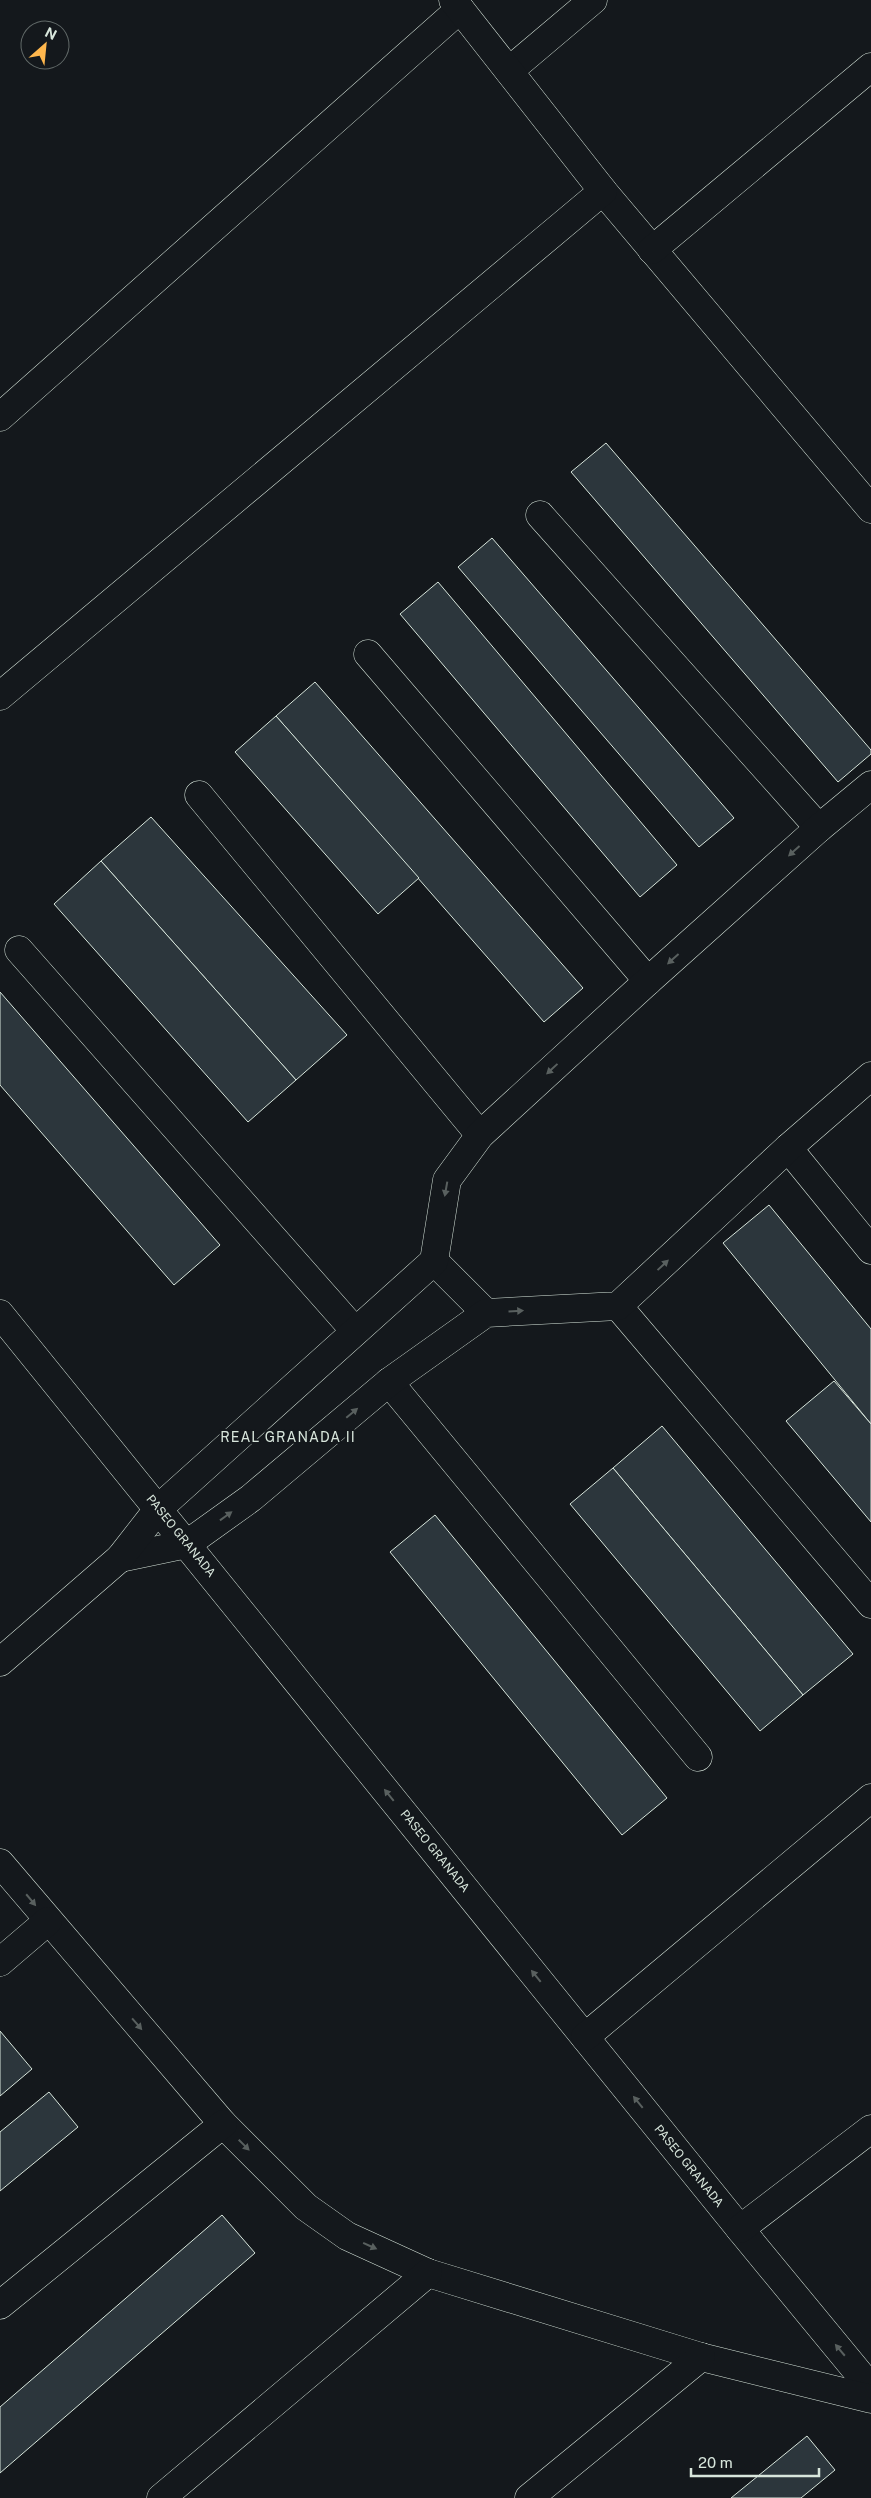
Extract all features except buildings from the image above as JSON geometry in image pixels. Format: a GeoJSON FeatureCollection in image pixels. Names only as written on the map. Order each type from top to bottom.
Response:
{"type":"FeatureCollection","features":[{"type":"Feature","properties":{"kind":"street"},"geometry":{"type":"LineString","coordinates":[[509,71],[593,0]]}},
{"type":"Feature","properties":{"kind":"street"},"geometry":{"type":"LineString","coordinates":[[0,417],[456,5],[603,191],[871,509]]}},
{"type":"Feature","properties":{"kind":"street"},"geometry":{"type":"LineString","coordinates":[[652,250],[871,67]]}},
{"type":"Feature","properties":{"kind":"street"},"geometry":{"type":"LineString","coordinates":[[0,696],[603,191]]}},
{"type":"Feature","properties":{"kind":"street"},"geometry":{"type":"LineString","coordinates":[[540,515],[819,828]]}},
{"type":"Feature","properties":{"kind":"street"},"geometry":{"type":"LineString","coordinates":[[368,654],[648,981]]}},
{"type":"Feature","properties":{"kind":"street"},"geometry":{"type":"LineString","coordinates":[[0,1662],[120,1558],[159,1508],[434,1261],[447,1180],[480,1135],[819,828],[871,786]]}},
{"type":"Feature","properties":{"kind":"street"},"geometry":{"type":"LineString","coordinates":[[199,795],[480,1135]]}},
{"type":"Feature","properties":{"kind":"street"},"geometry":{"type":"LineString","coordinates":[[19,950],[355,1331]]}},
{"type":"Feature","properties":{"kind":"street"},"geometry":{"type":"LineString","coordinates":[[120,1558],[187,1544],[251,1498],[389,1382],[486,1313],[618,1306],[788,1148],[871,1076]]}},
{"type":"Feature","properties":{"kind":"street"},"geometry":{"type":"LineString","coordinates":[[788,1148],[871,1250]]}},
{"type":"Feature","properties":{"kind":"street"},"geometry":{"type":"LineString","coordinates":[[434,1261],[486,1313]]}},
{"type":"Feature","properties":{"kind":"street"},"geometry":{"type":"LineString","coordinates":[[618,1306],[871,1604]]}},
{"type":"Feature","properties":{"kind":"street","name":"PASEO GRANADA"},"geometry":{"type":"LineString","coordinates":[[0,1314],[159,1508],[740,2229],[871,2388]]}},
{"type":"Feature","properties":{"kind":"street"},"geometry":{"type":"LineString","coordinates":[[389,1382],[698,1757]]}},
{"type":"Feature","properties":{"kind":"street"},"geometry":{"type":"LineString","coordinates":[[585,2037],[871,1798]]}},
{"type":"Feature","properties":{"kind":"street"},"geometry":{"type":"LineString","coordinates":[[0,1863],[223,2124],[306,2207],[347,2236],[428,2273],[701,2357],[871,2399]]}},
{"type":"Feature","properties":{"kind":"street"},"geometry":{"type":"LineString","coordinates":[[0,1962],[48,1921]]}},
{"type":"Feature","properties":{"kind":"street"},"geometry":{"type":"LineString","coordinates":[[0,2305],[223,2124]]}},
{"type":"Feature","properties":{"kind":"street"},"geometry":{"type":"LineString","coordinates":[[740,2229],[871,2129]]}},
{"type":"Feature","properties":{"kind":"street"},"geometry":{"type":"LineString","coordinates":[[161,2498],[428,2273]]}},
{"type":"Feature","properties":{"kind":"street"},"geometry":{"type":"LineString","coordinates":[[529,2498],[701,2357]]}},
{"type":"Feature","properties":{"kind":"district","name":"REAL GRANADA II"},"geometry":{"type":"Point","coordinates":[288,1437]}}]}
